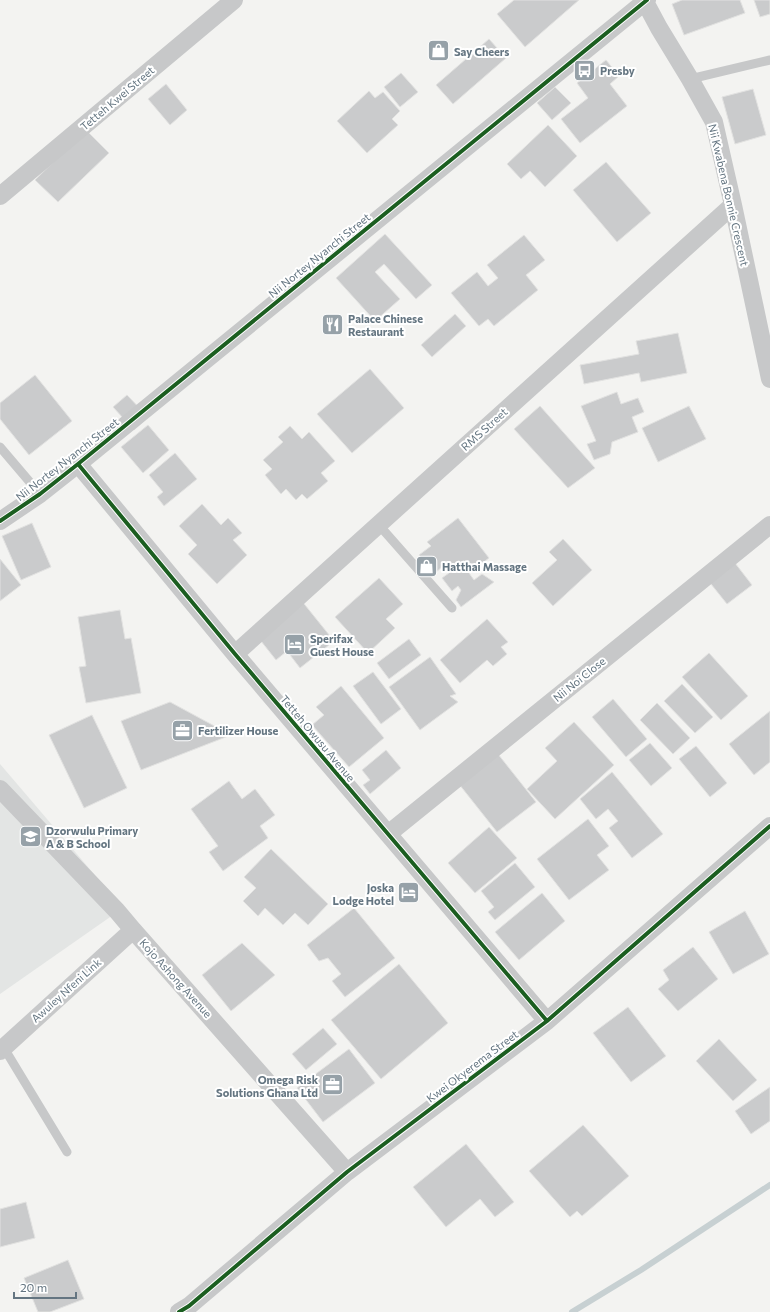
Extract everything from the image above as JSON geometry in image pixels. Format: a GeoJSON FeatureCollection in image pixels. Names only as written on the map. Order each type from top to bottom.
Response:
{"type":"FeatureCollection","features":[{"type":"Feature","properties":{"kind":"street","name":"Tetteh Kwei Street"},"geometry":{"type":"LineString","coordinates":[[0,196],[234,0]]}},
{"type":"Feature","properties":{"kind":"street","name":"Nii Kwabena Bonnie Crescent"},"geometry":{"type":"LineString","coordinates":[[646,1],[659,28],[690,78],[714,122],[770,379]]}},
{"type":"Feature","properties":{"kind":"street","name":"Nii Nortey Nyanchi Street"},"geometry":{"type":"LineString","coordinates":[[0,521],[40,494],[78,464],[646,1]]}},
{"type":"Feature","properties":{"kind":"street","name":"RMS Street"},"geometry":{"type":"LineString","coordinates":[[235,654],[733,205]]}},
{"type":"Feature","properties":{"kind":"street","name":"Tetteh Owusu Avenue"},"geometry":{"type":"LineString","coordinates":[[78,464],[235,654],[547,1021]]}},
{"type":"Feature","properties":{"kind":"street","name":"Nii Noi Close"},"geometry":{"type":"LineString","coordinates":[[388,834],[770,525]]}},
{"type":"Feature","properties":{"kind":"street","name":"Kojo Ashong Avenue"},"geometry":{"type":"LineString","coordinates":[[0,788],[117,910],[347,1172]]}},
{"type":"Feature","properties":{"kind":"street","name":"Kwei Okyerema Street"},"geometry":{"type":"LineString","coordinates":[[179,1312],[189,1306],[347,1172],[547,1021],[770,826]]}},
{"type":"Feature","properties":{"kind":"street","name":"Awuley Nfeni Link"},"geometry":{"type":"LineString","coordinates":[[2,1049],[133,930]]}},
{"type":"Feature","properties":{"kind":"lane"},"geometry":{"type":"LineString","coordinates":[[690,78],[770,60]]}},
{"type":"Feature","properties":{"kind":"lane"},"geometry":{"type":"LineString","coordinates":[[0,447],[40,494]]}},
{"type":"Feature","properties":{"kind":"lane"},"geometry":{"type":"LineString","coordinates":[[378,524],[452,608]]}},
{"type":"Feature","properties":{"kind":"lane"},"geometry":{"type":"LineString","coordinates":[[2,1049],[67,1152]]}},
{"type":"Feature","properties":{"kind":"shaded area","name":"Dzorwulu Primary A & B School"},"geometry":{"type":"Polygon","coordinates":[[[0,764],[123,908],[0,994],[0,764]]]}},
{"type":"Feature","properties":{"kind":"building"},"geometry":{"type":"Polygon","coordinates":[[[514,0],[579,0],[525,47],[497,14],[514,0]]]}},
{"type":"Feature","properties":{"kind":"building"},"geometry":{"type":"Polygon","coordinates":[[[682,0],[740,0],[745,13],[684,35],[672,4],[682,0]]]}},
{"type":"Feature","properties":{"kind":"building"},"geometry":{"type":"Polygon","coordinates":[[[754,0],[770,0],[770,14],[760,17],[754,0]]]}},
{"type":"Feature","properties":{"kind":"building"},"geometry":{"type":"Polygon","coordinates":[[[489,39],[506,58],[453,104],[436,85],[489,39]]]}},
{"type":"Feature","properties":{"kind":"building"},"geometry":{"type":"Polygon","coordinates":[[[606,60],[619,76],[610,84],[627,106],[580,143],[561,119],[588,98],[577,83],[606,60]]]}},
{"type":"Feature","properties":{"kind":"building"},"geometry":{"type":"Polygon","coordinates":[[[401,73],[418,92],[400,107],[384,87],[401,73]]]}},
{"type":"Feature","properties":{"kind":"building"},"geometry":{"type":"Polygon","coordinates":[[[166,84],[187,110],[170,125],[148,99],[166,84]]]}},
{"type":"Feature","properties":{"kind":"building"},"geometry":{"type":"Polygon","coordinates":[[[555,87],[571,103],[552,120],[537,103],[555,87]]]}},
{"type":"Feature","properties":{"kind":"building"},"geometry":{"type":"Polygon","coordinates":[[[753,89],[766,135],[735,144],[722,97],[753,89]]]}},
{"type":"Feature","properties":{"kind":"building"},"geometry":{"type":"Polygon","coordinates":[[[369,91],[375,98],[383,92],[400,111],[392,119],[398,125],[367,153],[337,121],[369,91]]]}},
{"type":"Feature","properties":{"kind":"building"},"geometry":{"type":"Polygon","coordinates":[[[548,125],[577,156],[545,187],[530,171],[521,179],[507,164],[548,125]]]}},
{"type":"Feature","properties":{"kind":"building"},"geometry":{"type":"Polygon","coordinates":[[[86,130],[109,153],[58,202],[35,180],[86,130]]]}},
{"type":"Feature","properties":{"kind":"building"},"geometry":{"type":"Polygon","coordinates":[[[606,162],[651,213],[617,242],[573,190],[606,162]]]}},
{"type":"Feature","properties":{"kind":"building"},"geometry":{"type":"Polygon","coordinates":[[[385,234],[432,285],[416,299],[384,264],[375,272],[400,299],[375,321],[336,278],[385,234]]]}},
{"type":"Feature","properties":{"kind":"building"},"geometry":{"type":"Polygon","coordinates":[[[524,235],[545,260],[526,275],[538,290],[494,326],[488,319],[479,326],[451,293],[477,272],[488,286],[498,278],[487,265],[524,235]]]}},
{"type":"Feature","properties":{"kind":"building"},"geometry":{"type":"Polygon","coordinates":[[[455,314],[466,326],[432,357],[421,345],[455,314]]]}},
{"type":"Feature","properties":{"kind":"building"},"geometry":{"type":"Polygon","coordinates":[[[678,333],[687,373],[641,382],[639,373],[584,384],[580,365],[639,354],[636,341],[678,333]]]}},
{"type":"Feature","properties":{"kind":"building"},"geometry":{"type":"Polygon","coordinates":[[[370,369],[404,408],[352,453],[317,414],[370,369]]]}},
{"type":"Feature","properties":{"kind":"building"},"geometry":{"type":"Polygon","coordinates":[[[35,375],[72,421],[29,455],[0,419],[0,403],[35,375]]]}},
{"type":"Feature","properties":{"kind":"building"},"geometry":{"type":"Polygon","coordinates":[[[617,392],[621,404],[638,398],[644,412],[632,417],[638,432],[612,442],[610,454],[594,460],[587,444],[596,441],[581,406],[617,392]]]}},
{"type":"Feature","properties":{"kind":"building"},"geometry":{"type":"Polygon","coordinates":[[[127,395],[148,417],[134,430],[113,407],[127,395]]]}},
{"type":"Feature","properties":{"kind":"building"},"geometry":{"type":"Polygon","coordinates":[[[540,406],[595,468],[568,488],[514,429],[540,406]]]}},
{"type":"Feature","properties":{"kind":"building"},"geometry":{"type":"Polygon","coordinates":[[[689,406],[706,439],[658,462],[642,428],[689,406]]]}},
{"type":"Feature","properties":{"kind":"building"},"geometry":{"type":"Polygon","coordinates":[[[148,425],[169,450],[143,473],[121,447],[148,425]]]}},
{"type":"Feature","properties":{"kind":"building"},"geometry":{"type":"Polygon","coordinates":[[[290,426],[302,439],[309,432],[335,461],[321,473],[328,481],[307,499],[302,494],[296,500],[286,489],[281,494],[265,475],[272,469],[263,460],[283,442],[278,437],[290,426]]]}},
{"type":"Feature","properties":{"kind":"building"},"geometry":{"type":"Polygon","coordinates":[[[175,453],[197,479],[164,506],[157,497],[163,492],[149,475],[175,453]]]}},
{"type":"Feature","properties":{"kind":"building"},"geometry":{"type":"Polygon","coordinates":[[[202,504],[221,525],[228,518],[242,533],[233,540],[247,555],[217,584],[188,554],[197,545],[179,526],[202,504]]]}},
{"type":"Feature","properties":{"kind":"building"},"geometry":{"type":"Polygon","coordinates":[[[458,518],[489,558],[469,573],[474,580],[482,574],[494,582],[461,607],[456,600],[461,590],[458,586],[452,591],[442,578],[449,573],[443,566],[434,574],[419,555],[431,546],[427,542],[458,518]]]}},
{"type":"Feature","properties":{"kind":"building"},"geometry":{"type":"Polygon","coordinates":[[[32,523],[51,567],[21,580],[2,536],[32,523]]]}},
{"type":"Feature","properties":{"kind":"building"},"geometry":{"type":"Polygon","coordinates":[[[563,539],[592,570],[553,606],[532,583],[557,560],[549,552],[563,539]]]}},
{"type":"Feature","properties":{"kind":"building"},"geometry":{"type":"Polygon","coordinates":[[[728,554],[752,585],[727,604],[703,574],[728,554]]]}},
{"type":"Feature","properties":{"kind":"building"},"geometry":{"type":"Polygon","coordinates":[[[0,559],[21,585],[0,601],[0,559]]]}},
{"type":"Feature","properties":{"kind":"building"},"geometry":{"type":"Polygon","coordinates":[[[379,578],[403,604],[386,619],[395,628],[368,653],[335,617],[379,578]]]}},
{"type":"Feature","properties":{"kind":"building"},"geometry":{"type":"Polygon","coordinates":[[[301,600],[334,641],[300,668],[287,651],[276,660],[257,636],[301,600]]]}},
{"type":"Feature","properties":{"kind":"building"},"geometry":{"type":"Polygon","coordinates":[[[120,610],[125,639],[131,638],[141,693],[86,703],[79,667],[86,666],[78,617],[120,610]]]}},
{"type":"Feature","properties":{"kind":"building"},"geometry":{"type":"Polygon","coordinates":[[[487,619],[508,642],[501,647],[507,654],[493,666],[487,660],[460,683],[440,660],[487,619]]]}},
{"type":"Feature","properties":{"kind":"building"},"geometry":{"type":"Polygon","coordinates":[[[409,639],[421,655],[389,679],[377,663],[409,639]]]}},
{"type":"Feature","properties":{"kind":"building"},"geometry":{"type":"Polygon","coordinates":[[[709,653],[748,696],[721,720],[682,677],[709,653]]]}},
{"type":"Feature","properties":{"kind":"building"},"geometry":{"type":"Polygon","coordinates":[[[430,657],[456,694],[450,696],[458,702],[420,730],[389,687],[430,657]]]}},
{"type":"Feature","properties":{"kind":"building"},"geometry":{"type":"Polygon","coordinates":[[[373,672],[401,709],[381,724],[353,686],[373,672]]]}},
{"type":"Feature","properties":{"kind":"building"},"geometry":{"type":"Polygon","coordinates":[[[682,684],[713,717],[695,733],[664,701],[682,684]]]}},
{"type":"Feature","properties":{"kind":"building"},"geometry":{"type":"Polygon","coordinates":[[[341,686],[384,738],[349,767],[312,725],[324,715],[316,707],[341,686]]]}},
{"type":"Feature","properties":{"kind":"building"},"geometry":{"type":"Polygon","coordinates":[[[613,699],[647,739],[626,757],[592,717],[613,699]]]}},
{"type":"Feature","properties":{"kind":"building"},"geometry":{"type":"Polygon","coordinates":[[[170,702],[231,735],[141,770],[121,721],[170,702]]]}},
{"type":"Feature","properties":{"kind":"building"},"geometry":{"type":"Polygon","coordinates":[[[657,703],[690,738],[673,754],[640,720],[657,703]]]}},
{"type":"Feature","properties":{"kind":"building"},"geometry":{"type":"Polygon","coordinates":[[[770,711],[770,762],[754,775],[729,744],[770,711]]]}},
{"type":"Feature","properties":{"kind":"building"},"geometry":{"type":"Polygon","coordinates":[[[92,715],[127,788],[84,808],[49,735],[92,715]]]}},
{"type":"Feature","properties":{"kind":"building"},"geometry":{"type":"Polygon","coordinates":[[[574,722],[614,765],[555,819],[527,789],[557,761],[545,748],[574,722]]]}},
{"type":"Feature","properties":{"kind":"building"},"geometry":{"type":"Polygon","coordinates":[[[650,743],[672,768],[651,786],[629,760],[650,743]]]}},
{"type":"Feature","properties":{"kind":"building"},"geometry":{"type":"Polygon","coordinates":[[[696,746],[727,783],[710,797],[679,759],[696,746]]]}},
{"type":"Feature","properties":{"kind":"building"},"geometry":{"type":"Polygon","coordinates":[[[494,749],[536,802],[497,832],[455,779],[494,749]]]}},
{"type":"Feature","properties":{"kind":"building"},"geometry":{"type":"Polygon","coordinates":[[[386,750],[401,768],[370,794],[363,785],[370,780],[362,770],[386,750]]]}},
{"type":"Feature","properties":{"kind":"building"},"geometry":{"type":"Polygon","coordinates":[[[612,772],[663,834],[632,858],[609,828],[618,821],[608,809],[596,819],[580,799],[612,772]]]}},
{"type":"Feature","properties":{"kind":"building"},"geometry":{"type":"Polygon","coordinates":[[[229,781],[242,799],[255,789],[275,815],[260,826],[268,838],[223,871],[209,852],[218,846],[191,809],[229,781]]]}},
{"type":"Feature","properties":{"kind":"building"},"geometry":{"type":"Polygon","coordinates":[[[588,819],[609,846],[597,855],[609,870],[569,900],[537,859],[588,819]]]}},
{"type":"Feature","properties":{"kind":"building"},"geometry":{"type":"Polygon","coordinates":[[[489,827],[517,858],[475,893],[448,863],[489,827]]]}},
{"type":"Feature","properties":{"kind":"building"},"geometry":{"type":"Polygon","coordinates":[[[271,849],[328,904],[308,925],[295,913],[283,925],[265,908],[258,916],[243,901],[256,888],[244,877],[271,849]]]}},
{"type":"Feature","properties":{"kind":"building"},"geometry":{"type":"Polygon","coordinates":[[[515,863],[535,887],[495,920],[488,912],[494,907],[481,891],[515,863]]]}},
{"type":"Feature","properties":{"kind":"building"},"geometry":{"type":"Polygon","coordinates":[[[542,893],[565,921],[519,960],[495,932],[542,893]]]}},
{"type":"Feature","properties":{"kind":"building"},"geometry":{"type":"Polygon","coordinates":[[[354,908],[395,958],[345,997],[332,981],[341,974],[328,958],[319,961],[307,945],[354,908]]]}},
{"type":"Feature","properties":{"kind":"building"},"geometry":{"type":"Polygon","coordinates":[[[745,911],[769,954],[733,974],[709,932],[745,911]]]}},
{"type":"Feature","properties":{"kind":"building"},"geometry":{"type":"Polygon","coordinates":[[[242,943],[275,975],[231,1011],[202,975],[242,943]]]}},
{"type":"Feature","properties":{"kind":"building"},"geometry":{"type":"Polygon","coordinates":[[[693,947],[718,979],[678,1011],[658,989],[669,980],[663,970],[693,947]]]}},
{"type":"Feature","properties":{"kind":"building"},"geometry":{"type":"Polygon","coordinates":[[[399,964],[448,1023],[381,1079],[331,1020],[399,964]]]}},
{"type":"Feature","properties":{"kind":"building"},"geometry":{"type":"Polygon","coordinates":[[[628,1007],[666,1056],[631,1082],[593,1033],[628,1007]]]}},
{"type":"Feature","properties":{"kind":"building"},"geometry":{"type":"Polygon","coordinates":[[[323,1028],[337,1044],[306,1070],[292,1054],[323,1028]]]}},
{"type":"Feature","properties":{"kind":"building"},"geometry":{"type":"Polygon","coordinates":[[[719,1039],[757,1080],[733,1101],[696,1061],[719,1039]]]}},
{"type":"Feature","properties":{"kind":"building"},"geometry":{"type":"Polygon","coordinates":[[[349,1049],[375,1083],[323,1122],[297,1088],[349,1049]]]}},
{"type":"Feature","properties":{"kind":"building"},"geometry":{"type":"Polygon","coordinates":[[[770,1087],[770,1121],[751,1134],[735,1111],[770,1087]]]}},
{"type":"Feature","properties":{"kind":"building"},"geometry":{"type":"Polygon","coordinates":[[[583,1125],[629,1176],[582,1216],[577,1211],[570,1217],[529,1171],[583,1125]]]}},
{"type":"Feature","properties":{"kind":"building"},"geometry":{"type":"Polygon","coordinates":[[[466,1144],[514,1202],[495,1217],[480,1199],[446,1227],[413,1187],[466,1144]]]}},
{"type":"Feature","properties":{"kind":"building"},"geometry":{"type":"Polygon","coordinates":[[[26,1202],[35,1238],[0,1247],[0,1209],[26,1202]]]}},
{"type":"Feature","properties":{"kind":"building"},"geometry":{"type":"Polygon","coordinates":[[[68,1260],[84,1299],[50,1312],[38,1312],[24,1278],[68,1260]]]}},
{"type":"Feature","properties":{"kind":"waterway"},"geometry":{"type":"LineString","coordinates":[[572,1312],[641,1270],[770,1185]]}},
{"type":"Feature","properties":{"kind":"cycle path"},"geometry":{"type":"LineString","coordinates":[[0,521],[40,494],[78,464],[647,0]]}},
{"type":"Feature","properties":{"kind":"cycle path"},"geometry":{"type":"LineString","coordinates":[[78,464],[235,654],[547,1021]]}},
{"type":"Feature","properties":{"kind":"cycle path"},"geometry":{"type":"LineString","coordinates":[[179,1312],[189,1306],[347,1172],[547,1021],[770,826]]}},
{"type":"Feature","properties":{"kind":"place","name":"Say Cheers"},"geometry":{"type":"Point","coordinates":[438,51]}},
{"type":"Feature","properties":{"kind":"place","name":"Presby"},"geometry":{"type":"Point","coordinates":[585,70]}},
{"type":"Feature","properties":{"kind":"place","name":"Palace Chinese Restaurant"},"geometry":{"type":"Point","coordinates":[333,324]}},
{"type":"Feature","properties":{"kind":"place","name":"Hatthai Massage"},"geometry":{"type":"Point","coordinates":[426,566]}},
{"type":"Feature","properties":{"kind":"place","name":"Sperifax Guest House"},"geometry":{"type":"Point","coordinates":[295,644]}},
{"type":"Feature","properties":{"kind":"place","name":"Fertilizer House"},"geometry":{"type":"Point","coordinates":[182,730]}},
{"type":"Feature","properties":{"kind":"place","name":"Dzorwulu Primary A & B School"},"geometry":{"type":"Point","coordinates":[31,836]}},
{"type":"Feature","properties":{"kind":"place","name":"Joska Lodge Hotel"},"geometry":{"type":"Point","coordinates":[409,893]}},
{"type":"Feature","properties":{"kind":"place","name":"Omega Risk Solutions Ghana Ltd"},"geometry":{"type":"Point","coordinates":[333,1085]}}]}
